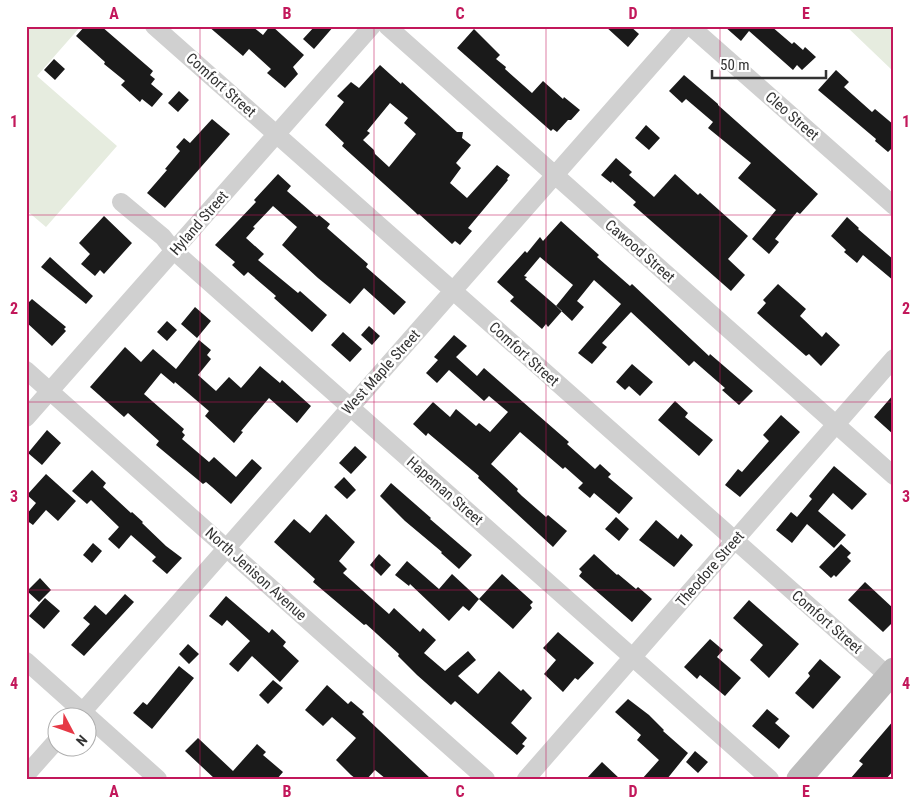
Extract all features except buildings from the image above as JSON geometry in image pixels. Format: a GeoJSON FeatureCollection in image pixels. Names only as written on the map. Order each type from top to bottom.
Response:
{"type":"FeatureCollection","features":[{"type":"Feature","properties":{"kind":"street","name":"Comfort Street"},"geometry":{"type":"LineString","coordinates":[[154,26],[734,541],[892,676]]}},
{"type":"Feature","properties":{"kind":"street","name":"Hyland Street"},"geometry":{"type":"LineString","coordinates":[[26,418],[372,26]]}},
{"type":"Feature","properties":{"kind":"street","name":"Cawood Street"},"geometry":{"type":"LineString","coordinates":[[387,26],[894,476]]}},
{"type":"Feature","properties":{"kind":"street","name":"West Maple Street"},"geometry":{"type":"LineString","coordinates":[[85,708],[686,26]]}},
{"type":"Feature","properties":{"kind":"street","name":"Cleo Street"},"geometry":{"type":"LineString","coordinates":[[690,26],[894,206]]}},
{"type":"Feature","properties":{"kind":"street","name":"Hapeman Street"},"geometry":{"type":"LineString","coordinates":[[121,202],[163,237],[174,251],[770,779]]}},
{"type":"Feature","properties":{"kind":"street","name":"Theodore Street"},"geometry":{"type":"LineString","coordinates":[[526,779],[894,358]]}},
{"type":"Feature","properties":{"kind":"street","name":"North Jenison Avenue"},"geometry":{"type":"LineString","coordinates":[[26,370],[486,779]]}},
{"type":"Feature","properties":{"kind":"street"},"geometry":{"type":"LineString","coordinates":[[26,661],[74,708]]}},
{"type":"Feature","properties":{"kind":"street"},"geometry":{"type":"LineString","coordinates":[[799,779],[892,676]]}},
{"type":"Feature","properties":{"kind":"street"},"geometry":{"type":"LineString","coordinates":[[98,729],[158,779]]}},
{"type":"Feature","properties":{"kind":"street"},"geometry":{"type":"LineString","coordinates":[[26,775],[48,750]]}},
{"type":"Feature","properties":{"kind":"shaded area"},"geometry":{"type":"Polygon","coordinates":[[[26,26],[81,26],[37,76],[117,146],[46,227],[26,210],[26,26]]]}},
{"type":"Feature","properties":{"kind":"shaded area"},"geometry":{"type":"Polygon","coordinates":[[[846,26],[894,26],[894,72],[846,26]]]}}]}
